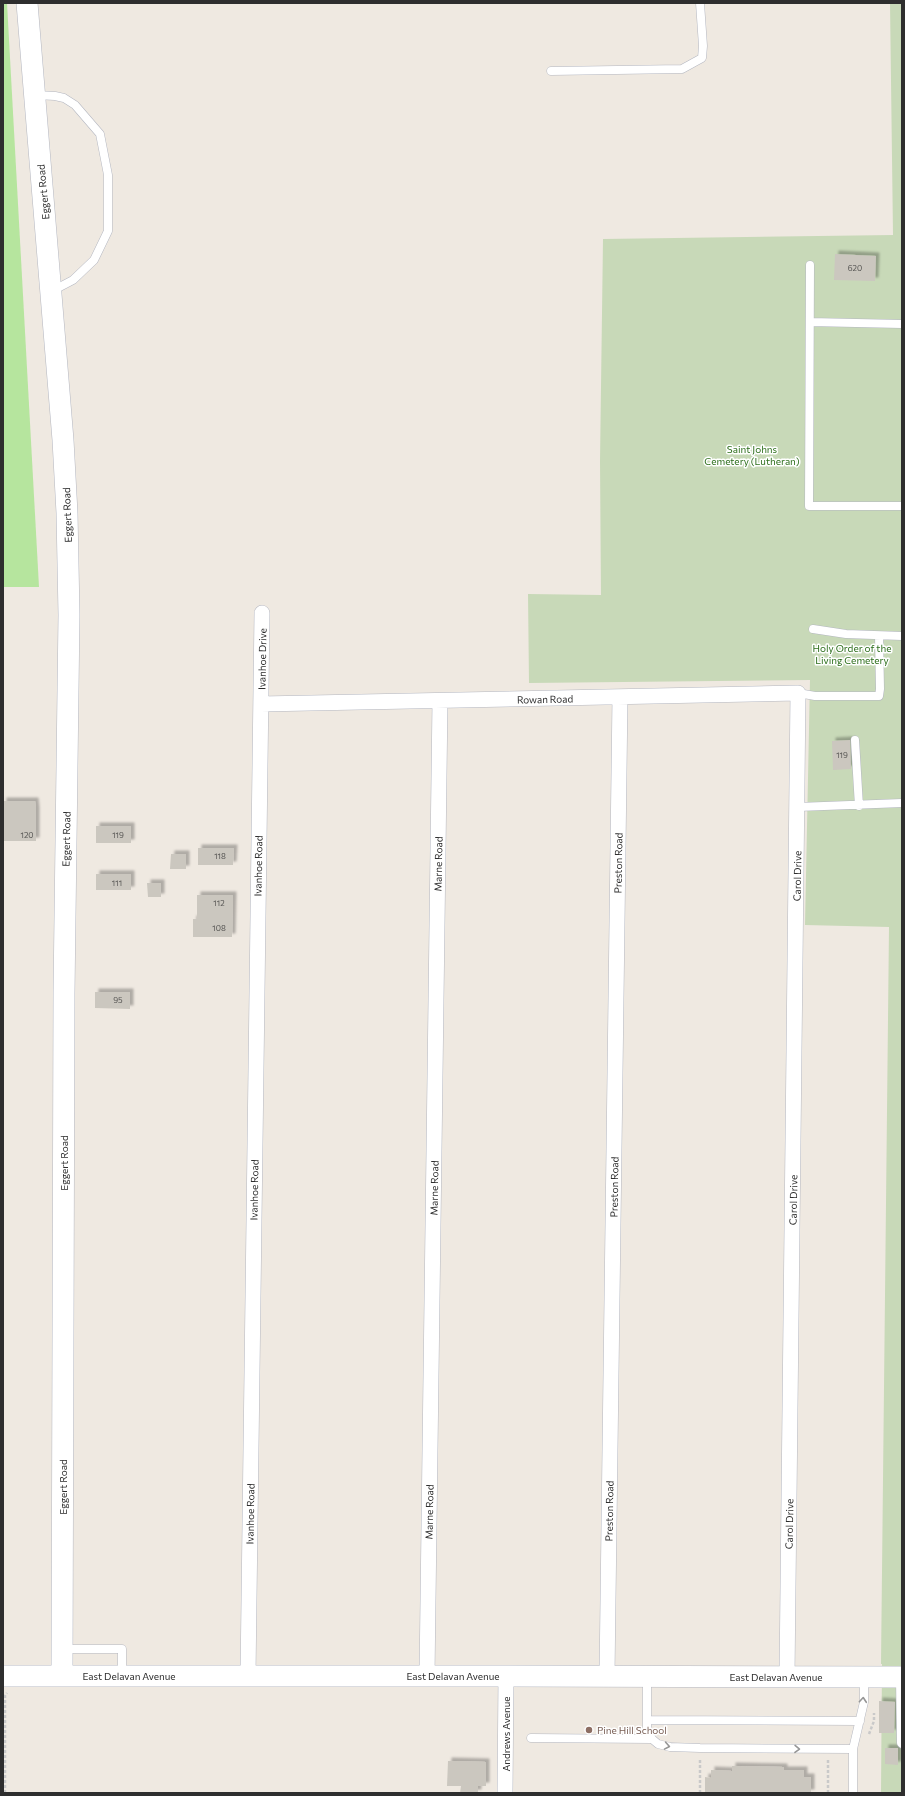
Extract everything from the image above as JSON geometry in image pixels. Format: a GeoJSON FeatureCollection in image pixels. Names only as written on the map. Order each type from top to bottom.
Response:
{"type":"FeatureCollection","features":[{"type":"Feature","properties":{"kind":"street","name":"Eggert Road"},"geometry":{"type":"LineString","coordinates":[[27,3],[51,291],[67,513],[69,615],[64,993],[62,1676]]}},
{"type":"Feature","properties":{"kind":"street","name":"Ivanhoe Drive"},"geometry":{"type":"LineString","coordinates":[[261,704],[262,613]]}},
{"type":"Feature","properties":{"kind":"street","name":"Rowan Road"},"geometry":{"type":"LineString","coordinates":[[261,704],[798,693]]}},
{"type":"Feature","properties":{"kind":"street","name":"Carol Drive"},"geometry":{"type":"LineString","coordinates":[[787,1677],[799,723],[798,693]]}},
{"type":"Feature","properties":{"kind":"street","name":"Preston Road"},"geometry":{"type":"LineString","coordinates":[[607,1676],[620,697]]}},
{"type":"Feature","properties":{"kind":"street","name":"Marne Road"},"geometry":{"type":"LineString","coordinates":[[427,1676],[440,701]]}},
{"type":"Feature","properties":{"kind":"street","name":"Ivanhoe Road"},"geometry":{"type":"LineString","coordinates":[[248,1676],[261,704]]}},
{"type":"Feature","properties":{"kind":"street","name":"East Delavan Avenue"},"geometry":{"type":"LineString","coordinates":[[5,1685],[62,1676],[901,1677]]}},
{"type":"Feature","properties":{"kind":"street","name":"Andrews Avenue"},"geometry":{"type":"LineString","coordinates":[[505,1793],[506,1676]]}},
{"type":"Feature","properties":{"kind":"lane"},"geometry":{"type":"LineString","coordinates":[[551,72],[682,69],[702,58],[703,46],[700,3]]}},
{"type":"Feature","properties":{"kind":"lane"},"geometry":{"type":"LineString","coordinates":[[35,95],[64,98],[75,105],[100,134],[108,175],[108,231],[94,260],[73,280],[51,291]]}},
{"type":"Feature","properties":{"kind":"lane"},"geometry":{"type":"LineString","coordinates":[[810,265],[809,506],[902,506]]}},
{"type":"Feature","properties":{"kind":"lane"},"geometry":{"type":"LineString","coordinates":[[810,322],[902,324]]}},
{"type":"Feature","properties":{"kind":"lane"},"geometry":{"type":"LineString","coordinates":[[813,629],[846,634],[902,636]]}},
{"type":"Feature","properties":{"kind":"lane"},"geometry":{"type":"LineString","coordinates":[[798,693],[815,696],[879,696],[879,636]]}},
{"type":"Feature","properties":{"kind":"lane"},"geometry":{"type":"LineString","coordinates":[[855,740],[859,806]]}},
{"type":"Feature","properties":{"kind":"lane"},"geometry":{"type":"LineString","coordinates":[[798,807],[859,806],[902,803]]}},
{"type":"Feature","properties":{"kind":"lane"},"geometry":{"type":"LineString","coordinates":[[61,1649],[122,1649],[122,1676]]}},
{"type":"Feature","properties":{"kind":"lane"},"geometry":{"type":"LineString","coordinates":[[647,1676],[647,1729],[652,1738],[658,1744],[670,1747],[853,1749]]}},
{"type":"Feature","properties":{"kind":"lane"},"geometry":{"type":"LineString","coordinates":[[852,1793],[853,1749],[864,1702],[864,1677]]}},
{"type":"Feature","properties":{"kind":"lane"},"geometry":{"type":"LineString","coordinates":[[901,1677],[902,1744]]}},
{"type":"Feature","properties":{"kind":"lane"},"geometry":{"type":"LineString","coordinates":[[647,1720],[860,1721]]}},
{"type":"Feature","properties":{"kind":"lane"},"geometry":{"type":"LineString","coordinates":[[531,1738],[652,1738]]}},
{"type":"Feature","properties":{"kind":"path"},"geometry":{"type":"LineString","coordinates":[[5,1685],[6,1793]]}},
{"type":"Feature","properties":{"kind":"path"},"geometry":{"type":"LineString","coordinates":[[700,1756],[700,1793]]}},
{"type":"Feature","properties":{"kind":"path"},"geometry":{"type":"LineString","coordinates":[[828,1756],[828,1793]]}},
{"type":"Feature","properties":{"kind":"green space"},"geometry":{"type":"Polygon","coordinates":[[[3,3],[7,3],[39,587],[3,587],[3,3]]]}},
{"type":"Feature","properties":{"kind":"green space","name":"Saint Johns Cemetery (Lutheran)"},"geometry":{"type":"Polygon","coordinates":[[[890,3],[902,3],[902,1793],[881,1793],[889,927],[805,925],[810,680],[529,683],[528,594],[601,595],[600,461],[603,239],[893,235],[890,3]]]}},
{"type":"Feature","properties":{"kind":"building"},"geometry":{"type":"Polygon","coordinates":[[[835,254],[876,256],[875,281],[834,280],[835,254]]]}},
{"type":"Feature","properties":{"kind":"building"},"geometry":{"type":"Polygon","coordinates":[[[850,740],[851,769],[833,770],[832,741],[850,740]]]}},
{"type":"Feature","properties":{"kind":"building"},"geometry":{"type":"Polygon","coordinates":[[[3,801],[35,801],[36,841],[3,841],[3,801]]]}},
{"type":"Feature","properties":{"kind":"building"},"geometry":{"type":"Polygon","coordinates":[[[96,826],[131,826],[131,843],[96,843],[96,826]]]}},
{"type":"Feature","properties":{"kind":"building"},"geometry":{"type":"Polygon","coordinates":[[[198,848],[234,848],[233,865],[198,865],[198,848]]]}},
{"type":"Feature","properties":{"kind":"building"},"geometry":{"type":"Polygon","coordinates":[[[171,854],[186,854],[186,869],[170,869],[171,854]]]}},
{"type":"Feature","properties":{"kind":"building"},"geometry":{"type":"Polygon","coordinates":[[[96,874],[131,874],[131,890],[96,890],[96,874]]]}},
{"type":"Feature","properties":{"kind":"building"},"geometry":{"type":"Polygon","coordinates":[[[147,883],[161,883],[161,897],[148,897],[147,883]]]}},
{"type":"Feature","properties":{"kind":"building"},"geometry":{"type":"Polygon","coordinates":[[[197,895],[233,895],[232,937],[193,937],[193,919],[197,919],[197,895]]]}},
{"type":"Feature","properties":{"kind":"building"},"geometry":{"type":"Polygon","coordinates":[[[95,992],[130,992],[130,1009],[95,1008],[95,992]]]}},
{"type":"Feature","properties":{"kind":"building"},"geometry":{"type":"Polygon","coordinates":[[[879,1701],[895,1702],[894,1733],[879,1733],[879,1701]]]}},
{"type":"Feature","properties":{"kind":"building"},"geometry":{"type":"Polygon","coordinates":[[[885,1748],[898,1748],[898,1765],[885,1764],[885,1748]]]}},
{"type":"Feature","properties":{"kind":"building"},"geometry":{"type":"Polygon","coordinates":[[[448,1761],[486,1762],[486,1786],[478,1786],[478,1793],[460,1793],[461,1786],[447,1786],[448,1761]]]}},
{"type":"Feature","properties":{"kind":"building"},"geometry":{"type":"Polygon","coordinates":[[[732,1766],[784,1767],[784,1770],[804,1770],[804,1777],[811,1777],[811,1793],[705,1793],[705,1777],[711,1778],[711,1770],[732,1771],[732,1766]]]}},
{"type":"Feature","properties":{"kind":"place","name":"Pine Hill School"},"geometry":{"type":"Point","coordinates":[589,1730]}},
{"type":"Feature","properties":{"kind":"park label","name":"Holy Order of the Living Cemetery"},"geometry":{"type":"Point","coordinates":[852,654]}}]}
